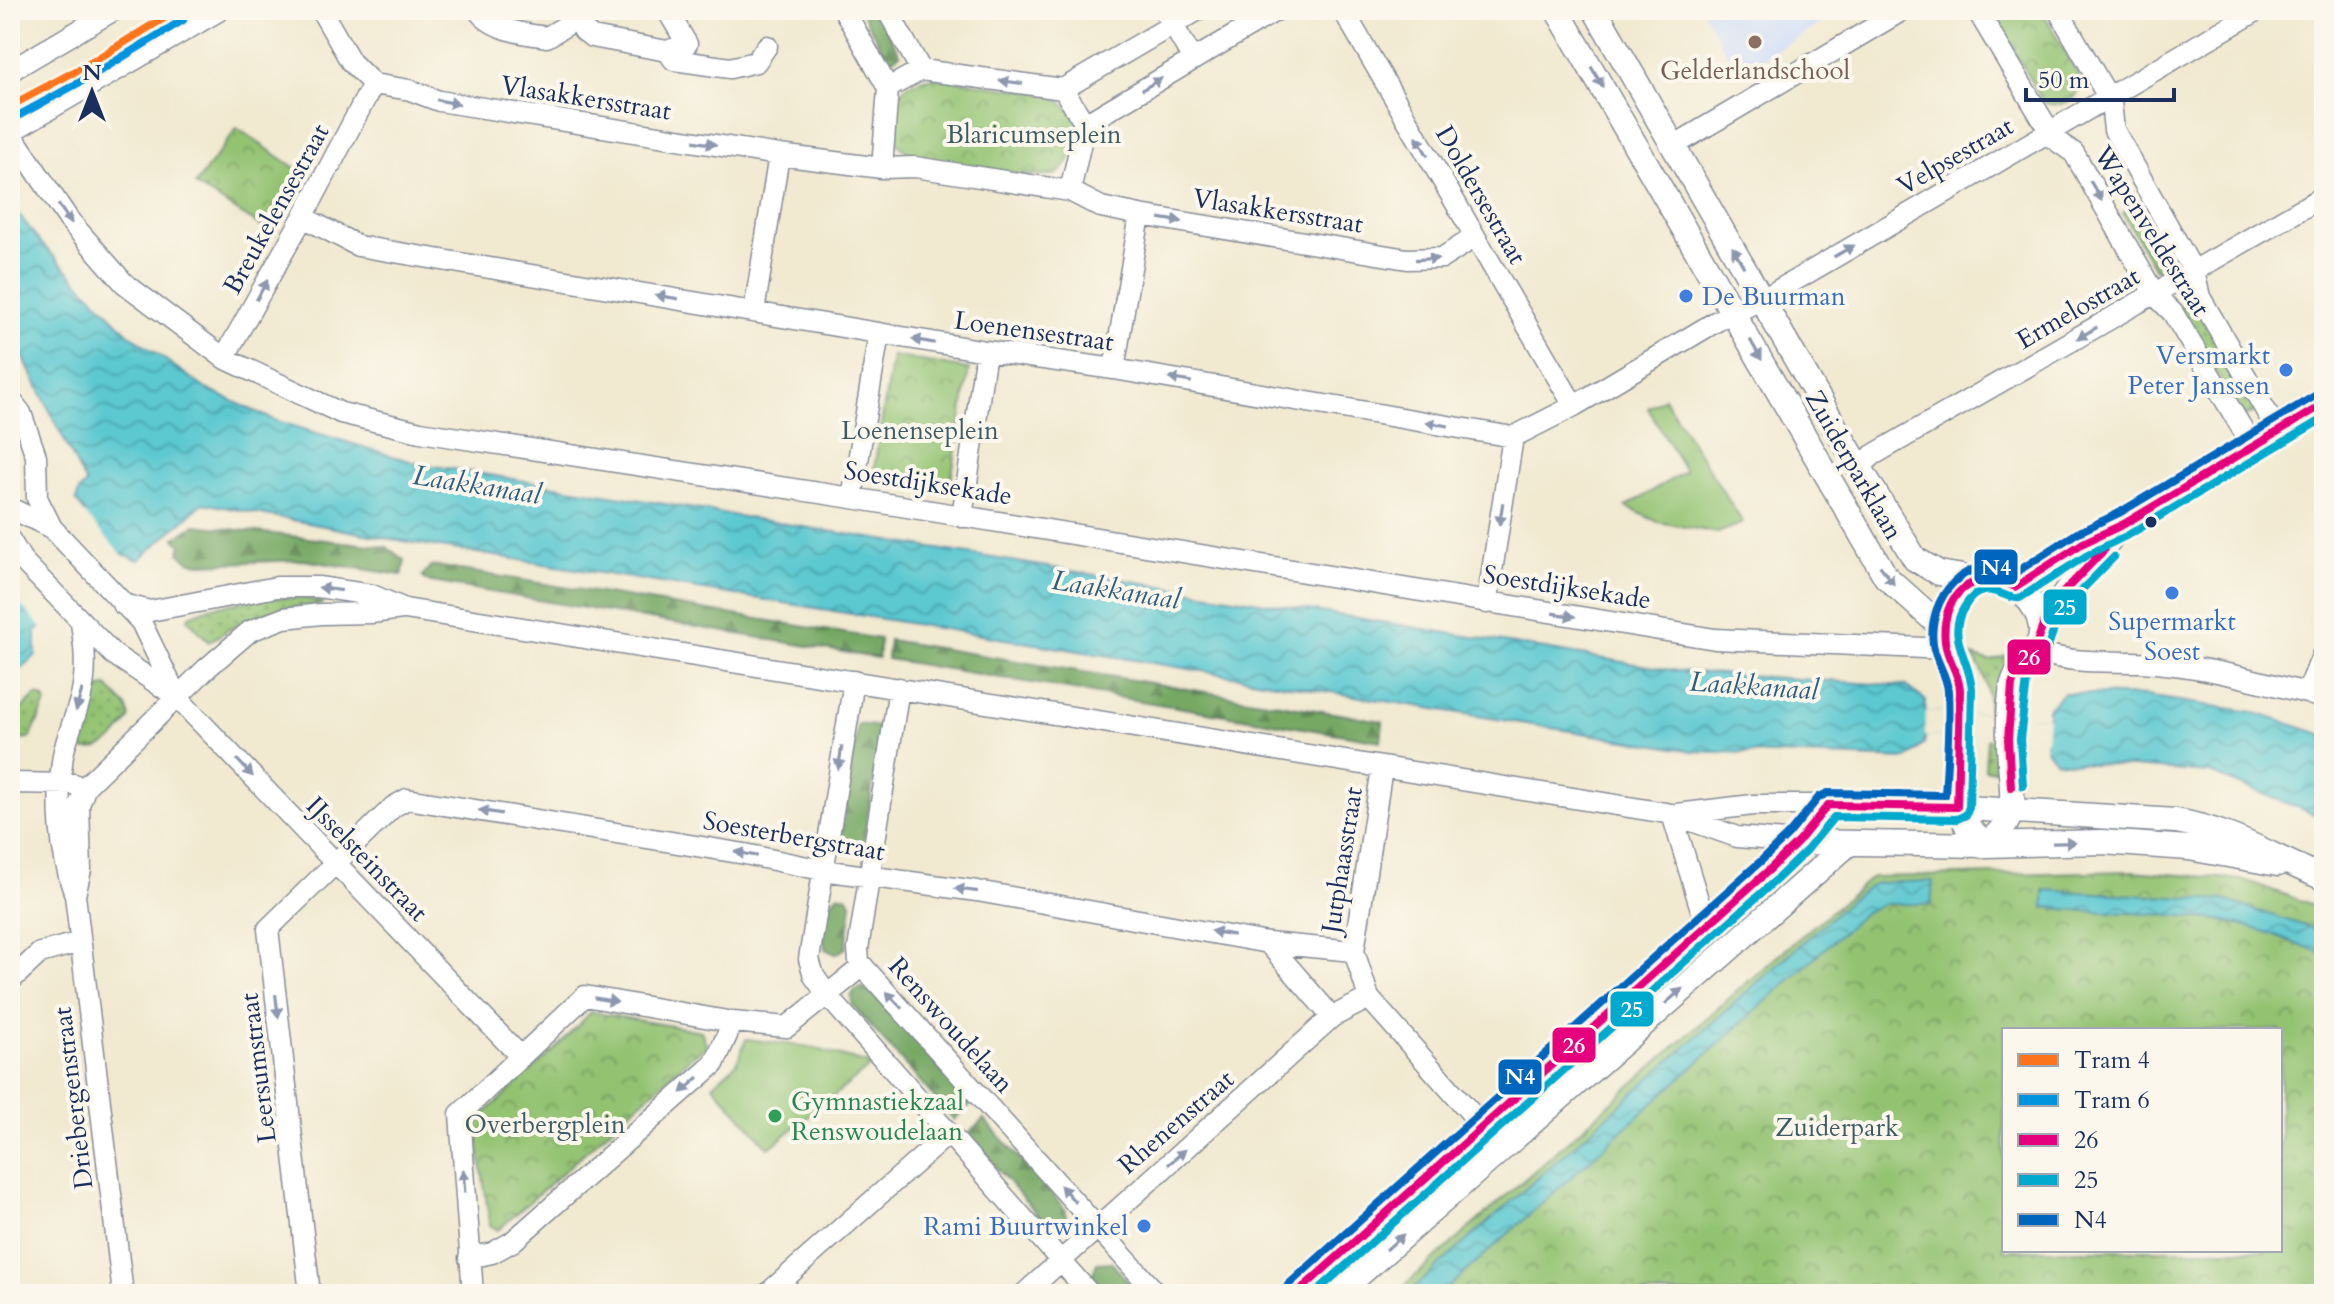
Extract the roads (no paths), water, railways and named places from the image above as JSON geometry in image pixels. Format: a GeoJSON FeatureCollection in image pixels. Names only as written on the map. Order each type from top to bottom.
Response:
{"type":"FeatureCollection","features":[{"type":"Feature","properties":{"kind":"main road","name":"Zuiderparklaan"},"geometry":{"type":"LineString","coordinates":[[1557,10],[1886,577],[1949,648]]}},
{"type":"Feature","properties":{"kind":"main road","name":"Zuiderparklaan"},"geometry":{"type":"LineString","coordinates":[[1595,10],[1681,140],[1866,461],[1915,559],[1939,573],[1974,579],[1995,578],[2015,587]]}},
{"type":"Feature","properties":{"kind":"main road"},"geometry":{"type":"LineString","coordinates":[[1974,579],[1951,606],[1949,648],[1960,686],[1957,807],[1968,827],[1986,845]]}},
{"type":"Feature","properties":{"kind":"main road"},"geometry":{"type":"LineString","coordinates":[[1986,845],[2003,829],[2011,811],[2009,727],[2012,685],[2032,648],[2033,608],[2015,587]]}},
{"type":"Feature","properties":{"kind":"main road"},"geometry":{"type":"LineString","coordinates":[[1296,1294],[1798,842],[1828,805],[1957,807],[2176,821],[2209,827],[2324,878]]}},
{"type":"Feature","properties":{"kind":"main road"},"geometry":{"type":"LineString","coordinates":[[1798,842],[2153,844],[2293,866]]}},
{"type":"Feature","properties":{"kind":"main road"},"geometry":{"type":"LineString","coordinates":[[1337,1294],[1848,844]]}},
{"type":"Feature","properties":{"kind":"street"},"geometry":{"type":"LineString","coordinates":[[10,71],[114,10]]}},
{"type":"Feature","properties":{"kind":"street"},"geometry":{"type":"LineString","coordinates":[[10,132],[220,10]]}},
{"type":"Feature","properties":{"kind":"street"},"geometry":{"type":"LineString","coordinates":[[321,10],[351,62],[373,84]]}},
{"type":"Feature","properties":{"kind":"street"},"geometry":{"type":"LineString","coordinates":[[478,10],[482,17],[515,32],[547,37],[584,15]]}},
{"type":"Feature","properties":{"kind":"street"},"geometry":{"type":"LineString","coordinates":[[584,15],[584,31],[592,37],[667,51],[687,44],[667,10]]}},
{"type":"Feature","properties":{"kind":"street"},"geometry":{"type":"LineString","coordinates":[[844,10],[888,88],[882,168],[915,167],[1070,191],[1085,124],[1063,89]]}},
{"type":"Feature","properties":{"kind":"street"},"geometry":{"type":"LineString","coordinates":[[887,10],[921,70]]}},
{"type":"Feature","properties":{"kind":"street"},"geometry":{"type":"LineString","coordinates":[[888,88],[921,70],[1063,89],[1168,17],[1198,10]]}},
{"type":"Feature","properties":{"kind":"street"},"geometry":{"type":"LineString","coordinates":[[1085,124],[1277,10]]}},
{"type":"Feature","properties":{"kind":"street","name":"Doldersestraat"},"geometry":{"type":"LineString","coordinates":[[1343,10],[1574,406]]}},
{"type":"Feature","properties":{"kind":"street"},"geometry":{"type":"LineString","coordinates":[[1681,140],[1903,10]]}},
{"type":"Feature","properties":{"kind":"street","name":"Wapenveldestraat"},"geometry":{"type":"LineString","coordinates":[[1977,10],[2054,139],[2074,153],[2155,295],[2173,313],[2252,445]]}},
{"type":"Feature","properties":{"kind":"street","name":"Wapenveldestraat"},"geometry":{"type":"LineString","coordinates":[[2058,10],[2108,96],[2114,130],[2194,272],[2200,297],[2277,430]]}},
{"type":"Feature","properties":{"kind":"street","name":"Velpsestraat"},"geometry":{"type":"LineString","coordinates":[[1770,295],[2258,10]]}},
{"type":"Feature","properties":{"kind":"street"},"geometry":{"type":"LineString","coordinates":[[1168,17],[1193,59]]}},
{"type":"Feature","properties":{"kind":"street"},"geometry":{"type":"LineString","coordinates":[[667,51],[674,60],[730,68],[756,62],[767,46]]}},
{"type":"Feature","properties":{"kind":"street","name":"Vlasakkersstraat"},"geometry":{"type":"LineString","coordinates":[[373,84],[410,90],[439,101],[779,155],[882,168]]}},
{"type":"Feature","properties":{"kind":"street","name":"Breukelensestraat"},"geometry":{"type":"LineString","coordinates":[[224,358],[373,84]]}},
{"type":"Feature","properties":{"kind":"street","name":"Soestdijksekade"},"geometry":{"type":"LineString","coordinates":[[10,132],[69,220],[124,283],[224,358],[341,413],[420,432],[852,498],[1715,639],[1949,648]]}},
{"type":"Feature","properties":{"kind":"street"},"geometry":{"type":"LineString","coordinates":[[754,312],[779,155]]}},
{"type":"Feature","properties":{"kind":"street","name":"Vlasakkersstraat"},"geometry":{"type":"LineString","coordinates":[[1070,191],[1101,207],[1140,215],[1407,259],[1442,258],[1475,237]]}},
{"type":"Feature","properties":{"kind":"street","name":"Ermelostraat"},"geometry":{"type":"LineString","coordinates":[[1866,461],[2324,196]]}},
{"type":"Feature","properties":{"kind":"street"},"geometry":{"type":"LineString","coordinates":[[1114,369],[1140,215]]}},
{"type":"Feature","properties":{"kind":"street","name":"Loenensestraat"},"geometry":{"type":"LineString","coordinates":[[303,217],[358,246],[1513,437]]}},
{"type":"Feature","properties":{"kind":"street"},"geometry":{"type":"LineString","coordinates":[[1487,603],[1513,437],[1574,406],[1733,312],[1770,295]]}},
{"type":"Feature","properties":{"kind":"street"},"geometry":{"type":"LineString","coordinates":[[852,498],[879,333]]}},
{"type":"Feature","properties":{"kind":"street"},"geometry":{"type":"LineString","coordinates":[[962,517],[986,351]]}},
{"type":"Feature","properties":{"kind":"street"},"geometry":{"type":"LineString","coordinates":[[10,399],[21,413],[36,456],[37,498],[55,531],[141,622],[177,697]]}},
{"type":"Feature","properties":{"kind":"street"},"geometry":{"type":"LineString","coordinates":[[2015,587],[2050,568],[2103,530],[2124,524],[2324,404]]}},
{"type":"Feature","properties":{"kind":"street"},"geometry":{"type":"LineString","coordinates":[[10,508],[55,531]]}},
{"type":"Feature","properties":{"kind":"street"},"geometry":{"type":"LineString","coordinates":[[2124,524],[2114,539],[2050,606],[2032,648],[2060,660],[2154,662],[2201,668],[2316,696],[2324,651]]}},
{"type":"Feature","properties":{"kind":"street"},"geometry":{"type":"LineString","coordinates":[[10,540],[19,560],[113,654],[177,697]]}},
{"type":"Feature","properties":{"kind":"street"},"geometry":{"type":"LineString","coordinates":[[122,604],[150,611],[277,587],[318,587],[372,595],[405,609],[1672,814],[1737,837],[1798,842]]}},
{"type":"Feature","properties":{"kind":"street"},"geometry":{"type":"LineString","coordinates":[[10,783],[61,782],[86,786],[250,631],[284,618],[405,609]]}},
{"type":"Feature","properties":{"kind":"street","name":"Driebergenstraat"},"geometry":{"type":"LineString","coordinates":[[78,619],[85,651],[84,676],[81,699],[63,756],[61,782],[65,868],[75,895],[123,1294]]}},
{"type":"Feature","properties":{"kind":"street"},"geometry":{"type":"LineString","coordinates":[[854,681],[809,959],[814,976],[828,996],[1090,1294]]}},
{"type":"Feature","properties":{"kind":"street","name":"Renswoudelaan"},"geometry":{"type":"LineString","coordinates":[[899,688],[858,949],[859,962],[1157,1294]]}},
{"type":"Feature","properties":{"kind":"street","name":"IJsselsteinstraat"},"geometry":{"type":"LineString","coordinates":[[177,697],[520,1056]]}},
{"type":"Feature","properties":{"kind":"street","name":"Jutphaasstraat"},"geometry":{"type":"LineString","coordinates":[[1382,768],[1354,951],[1369,998],[1502,1148]]}},
{"type":"Feature","properties":{"kind":"street","name":"Driebergenstraat"},"geometry":{"type":"LineString","coordinates":[[75,895],[81,870],[79,805],[86,786]]}},
{"type":"Feature","properties":{"kind":"street","name":"Soesterbergstraat"},"geometry":{"type":"LineString","coordinates":[[336,864],[393,807],[407,799],[745,854],[822,870],[977,891],[1268,943],[1354,951]]}},
{"type":"Feature","properties":{"kind":"street"},"geometry":{"type":"LineString","coordinates":[[1672,814],[1753,805],[1828,805]]}},
{"type":"Feature","properties":{"kind":"street"},"geometry":{"type":"LineString","coordinates":[[1672,814],[1706,926]]}},
{"type":"Feature","properties":{"kind":"street","name":"Leersumstraat"},"geometry":{"type":"LineString","coordinates":[[310,1294],[268,929],[336,864]]}},
{"type":"Feature","properties":{"kind":"street"},"geometry":{"type":"LineString","coordinates":[[10,981],[40,953],[80,942]]}},
{"type":"Feature","properties":{"kind":"street"},"geometry":{"type":"LineString","coordinates":[[1268,943],[1332,1017]]}},
{"type":"Feature","properties":{"kind":"street"},"geometry":{"type":"LineString","coordinates":[[473,1294],[460,1114],[585,996],[733,1022],[787,1027],[863,966]]}},
{"type":"Feature","properties":{"kind":"street","name":"Rhenenstraat"},"geometry":{"type":"LineString","coordinates":[[1024,1294],[1332,1017],[1369,998]]}},
{"type":"Feature","properties":{"kind":"street"},"geometry":{"type":"LineString","coordinates":[[469,1258],[492,1253],[512,1242],[714,1064],[733,1022]]}},
{"type":"Feature","properties":{"kind":"street"},"geometry":{"type":"LineString","coordinates":[[767,1294],[948,1134]]}},
{"type":"Feature","properties":{"kind":"water","name":"Laakkanaal"},"geometry":{"type":"Polygon","coordinates":[[[10,203],[41,243],[128,333],[206,389],[274,420],[416,463],[1678,671],[1906,686],[1926,701],[1925,711],[1929,712],[2045,718],[2048,717],[2048,708],[2063,693],[2146,696],[2253,712],[2324,735],[2324,818],[2210,773],[2056,761],[2046,749],[2045,739],[1926,735],[1924,744],[1907,759],[1693,751],[391,539],[203,503],[139,560],[123,554],[36,632],[36,655],[10,679],[10,583],[85,512],[76,501],[79,491],[86,484],[10,330],[10,203]]]}},
{"type":"Feature","properties":{"kind":"water"},"geometry":{"type":"Polygon","coordinates":[[[1933,881],[1931,904],[1884,904],[1865,912],[1441,1294],[1407,1294],[1856,895],[1877,883],[1933,881]]]}},
{"type":"Feature","properties":{"kind":"water"},"geometry":{"type":"Polygon","coordinates":[[[2044,890],[2224,900],[2324,932],[2324,954],[2230,922],[2044,907],[2044,890]]]}},
{"type":"Feature","properties":{"kind":"tram line","name":"4"},"geometry":{"type":"LineString","coordinates":[[10,106],[87,65],[177,10]]}},
{"type":"Feature","properties":{"kind":"tram line","name":"6"},"geometry":{"type":"LineString","coordinates":[[16,117],[183,20]]}},
{"type":"Feature","properties":{"kind":"place","name":"Gelderlandschool"},"geometry":{"type":"Point","coordinates":[1755,42]}},
{"type":"Feature","properties":{"kind":"place","name":"De Buurman"},"geometry":{"type":"Point","coordinates":[1686,296]}},
{"type":"Feature","properties":{"kind":"place","name":"Versmarkt Peter Janssen"},"geometry":{"type":"Point","coordinates":[2286,370]}},
{"type":"Feature","properties":{"kind":"place","name":"Supermarkt Soest"},"geometry":{"type":"Point","coordinates":[2172,593]}},
{"type":"Feature","properties":{"kind":"place","name":"Gymnastiekzaal Renswoudelaan"},"geometry":{"type":"Point","coordinates":[775,1116]}},
{"type":"Feature","properties":{"kind":"place","name":"Rami Buurtwinkel"},"geometry":{"type":"Point","coordinates":[1144,1226]}},
{"type":"Feature","properties":{"kind":"park label","name":"Blaricumseplein"},"geometry":{"type":"Point","coordinates":[1034,134]}},
{"type":"Feature","properties":{"kind":"park label","name":"Loenenseplein"},"geometry":{"type":"Point","coordinates":[920,430]}},
{"type":"Feature","properties":{"kind":"park label","name":"Overbergplein"},"geometry":{"type":"Point","coordinates":[545,1124]}},
{"type":"Feature","properties":{"kind":"park label","name":"Zuiderpark"},"geometry":{"type":"Point","coordinates":[1837,1127]}}]}
